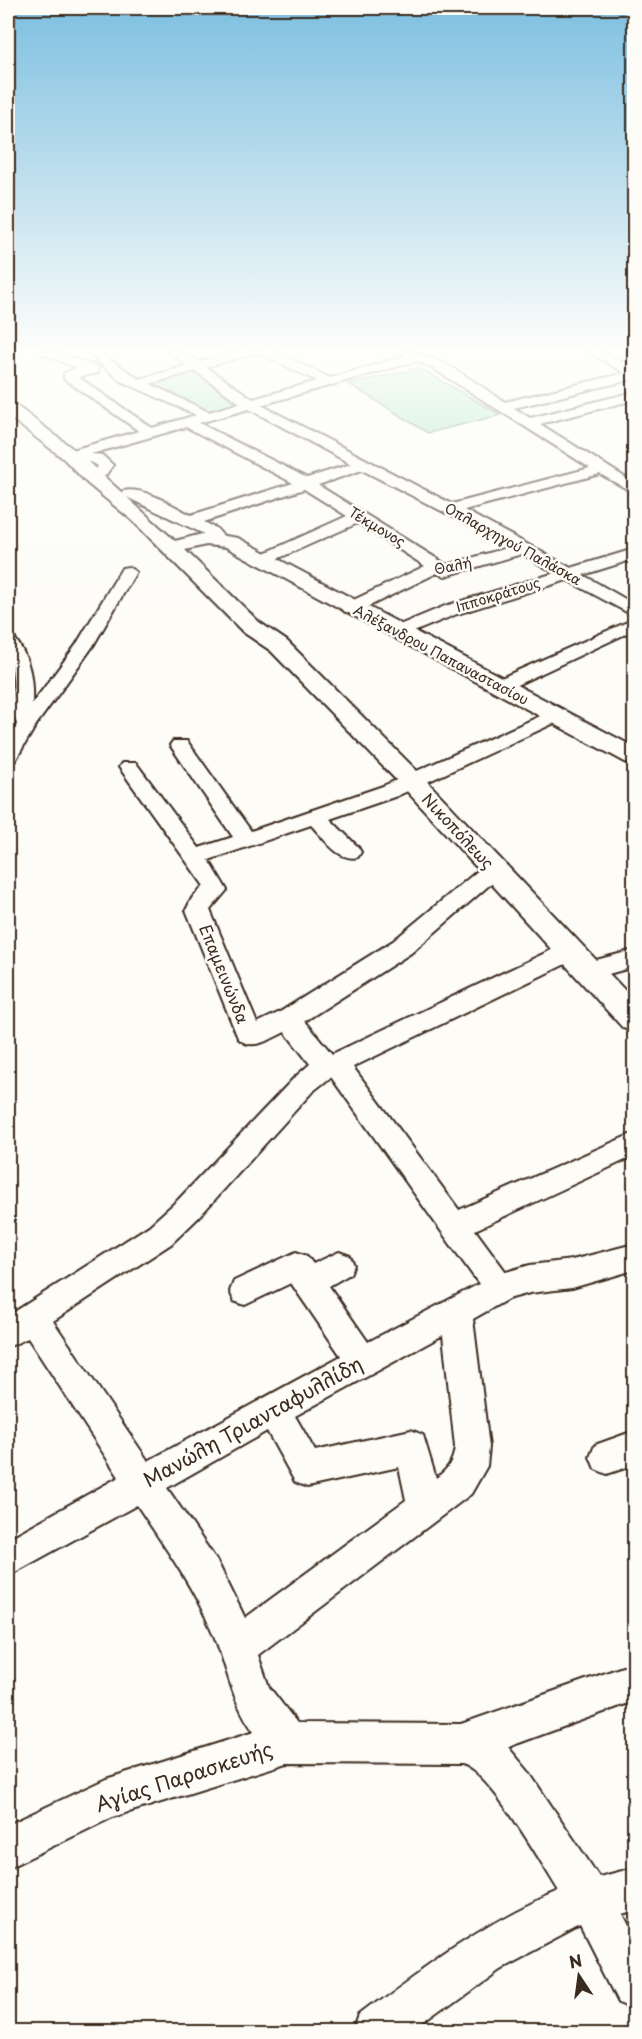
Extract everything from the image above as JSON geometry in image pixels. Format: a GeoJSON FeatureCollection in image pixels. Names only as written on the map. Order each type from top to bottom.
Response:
{"type":"FeatureCollection","features":[{"type":"Feature","properties":{"kind":"main road","name":"Νικοπόλεως"},"geometry":{"type":"LineString","coordinates":[[60,446],[128,494],[251,627],[279,646],[412,782],[634,1020]]}},
{"type":"Feature","properties":{"kind":"main road","name":"Νικοπόλεως"},"geometry":{"type":"LineString","coordinates":[[74,456],[184,553]]}},
{"type":"Feature","properties":{"kind":"main road"},"geometry":{"type":"LineString","coordinates":[[184,553],[218,539]]}},
{"type":"Feature","properties":{"kind":"main road","name":"Αλέξανδρου Παπαναστασίου"},"geometry":{"type":"LineString","coordinates":[[218,539],[231,542],[249,554],[634,757]]}},
{"type":"Feature","properties":{"kind":"main road"},"geometry":{"type":"LineString","coordinates":[[184,553],[205,556],[213,552],[249,554]]}},
{"type":"Feature","properties":{"kind":"street"},"geometry":{"type":"LineString","coordinates":[[74,456],[105,446]]}},
{"type":"Feature","properties":{"kind":"street","name":"Τέκμονος"},"geometry":{"type":"LineString","coordinates":[[233,446],[304,483],[438,566]]}},
{"type":"Feature","properties":{"kind":"street","name":"Οπλαρχηγού Παλάσκα"},"geometry":{"type":"LineString","coordinates":[[328,446],[525,548],[634,611]]}},
{"type":"Feature","properties":{"kind":"street"},"geometry":{"type":"LineString","coordinates":[[564,446],[634,489]]}},
{"type":"Feature","properties":{"kind":"street"},"geometry":{"type":"LineString","coordinates":[[190,521],[363,465]]}},
{"type":"Feature","properties":{"kind":"street"},"geometry":{"type":"LineString","coordinates":[[451,509],[601,469]]}},
{"type":"Feature","properties":{"kind":"street"},"geometry":{"type":"LineString","coordinates":[[128,494],[146,499],[210,531],[218,539]]}},
{"type":"Feature","properties":{"kind":"street"},"geometry":{"type":"LineString","coordinates":[[249,554],[332,531],[359,516]]}},
{"type":"Feature","properties":{"kind":"street","name":"Θαλή"},"geometry":{"type":"LineString","coordinates":[[351,608],[438,566],[445,571],[525,548]]}},
{"type":"Feature","properties":{"kind":"street","name":"Ιπποκράτους"},"geometry":{"type":"LineString","coordinates":[[398,632],[451,610],[634,554]]}},
{"type":"Feature","properties":{"kind":"street"},"geometry":{"type":"LineString","coordinates":[[8,757],[58,678],[84,646],[128,572]]}},
{"type":"Feature","properties":{"kind":"street"},"geometry":{"type":"LineString","coordinates":[[499,686],[634,624]]}},
{"type":"Feature","properties":{"kind":"street"},"geometry":{"type":"LineString","coordinates":[[617,632],[634,643]]}},
{"type":"Feature","properties":{"kind":"street"},"geometry":{"type":"LineString","coordinates":[[8,641],[18,657],[23,678],[23,718],[27,724]]}},
{"type":"Feature","properties":{"kind":"street"},"geometry":{"type":"LineString","coordinates":[[23,678],[58,678]]}},
{"type":"Feature","properties":{"kind":"street"},"geometry":{"type":"LineString","coordinates":[[129,767],[195,857],[412,782],[554,716]]}},
{"type":"Feature","properties":{"kind":"street"},"geometry":{"type":"LineString","coordinates":[[180,745],[246,840]]}},
{"type":"Feature","properties":{"kind":"street"},"geometry":{"type":"LineString","coordinates":[[315,816],[350,852]]}},
{"type":"Feature","properties":{"kind":"street","name":"Επαμεινώνδα"},"geometry":{"type":"LineString","coordinates":[[195,857],[215,885],[216,890],[200,904],[198,910],[247,1031],[251,1035],[256,1035],[289,1019]]}},
{"type":"Feature","properties":{"kind":"street"},"geometry":{"type":"LineString","coordinates":[[494,869],[411,941],[289,1019],[332,1065],[500,1288]]}},
{"type":"Feature","properties":{"kind":"street"},"geometry":{"type":"LineString","coordinates":[[287,1743],[253,1698],[238,1647],[204,1574],[145,1482],[20,1325],[160,1235],[188,1209],[303,1085],[332,1065],[580,960],[634,959]]}},
{"type":"Feature","properties":{"kind":"street"},"geometry":{"type":"LineString","coordinates":[[454,1226],[634,1144]]}},
{"type":"Feature","properties":{"kind":"street","name":"Μανώλη Τριανταφυλλίδη"},"geometry":{"type":"LineString","coordinates":[[8,1558],[273,1410],[500,1288],[530,1280],[572,1274],[634,1257]]}},
{"type":"Feature","properties":{"kind":"street"},"geometry":{"type":"LineString","coordinates":[[245,1291],[296,1265],[363,1361]]}},
{"type":"Feature","properties":{"kind":"street"},"geometry":{"type":"LineString","coordinates":[[308,1282],[339,1265]]}},
{"type":"Feature","properties":{"kind":"street"},"geometry":{"type":"LineString","coordinates":[[238,1647],[426,1508],[465,1476],[472,1460],[456,1310]]}},
{"type":"Feature","properties":{"kind":"street"},"geometry":{"type":"LineString","coordinates":[[273,1410],[307,1470],[411,1447],[426,1508]]}},
{"type":"Feature","properties":{"kind":"street"},"geometry":{"type":"LineString","coordinates":[[461,1744],[634,1682]]}},
{"type":"Feature","properties":{"kind":"street","name":"Αγίας Παρασκευής"},"geometry":{"type":"LineString","coordinates":[[8,1847],[106,1799],[287,1743],[461,1744],[478,1748],[500,1766],[590,1901],[634,1984]]}},
{"type":"Feature","properties":{"kind":"street"},"geometry":{"type":"LineString","coordinates":[[376,2031],[485,1953],[557,1913],[634,1889]]}}]}
